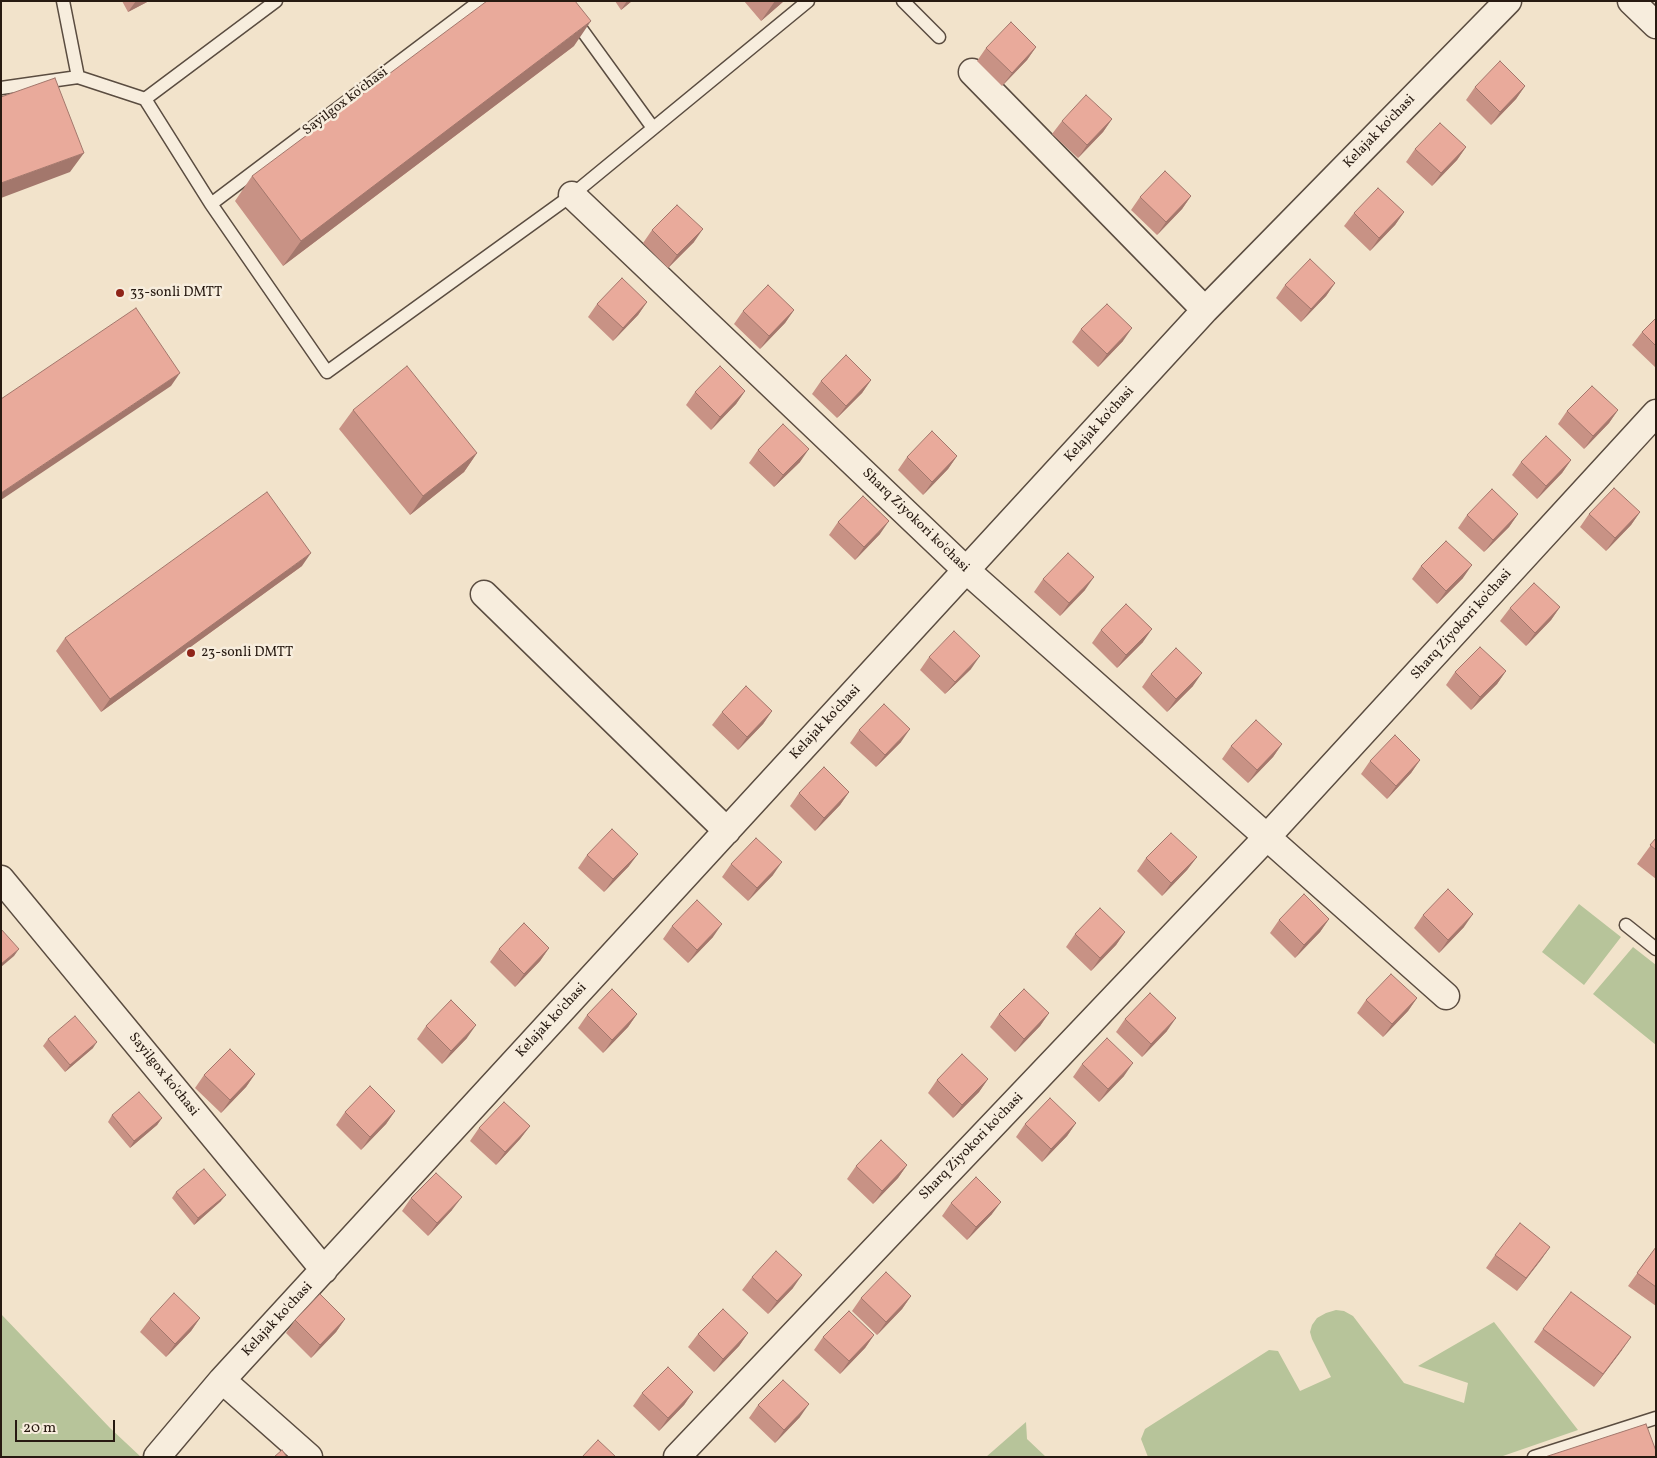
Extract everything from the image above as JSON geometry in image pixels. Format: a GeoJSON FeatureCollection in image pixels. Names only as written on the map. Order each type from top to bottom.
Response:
{"type":"FeatureCollection","features":[{"type":"Feature","properties":{"kind":"street","name":"Kelajak ko'chasi"},"geometry":{"type":"LineString","coordinates":[[157,1457],[222,1380],[1205,310],[1508,1]]}},
{"type":"Feature","properties":{"kind":"street"},"geometry":{"type":"LineString","coordinates":[[1631,1],[1656,26]]}},
{"type":"Feature","properties":{"kind":"street"},"geometry":{"type":"LineString","coordinates":[[972,72],[1205,310]]}},
{"type":"Feature","properties":{"kind":"street","name":"Sharq Ziyokori ko'chasi"},"geometry":{"type":"LineString","coordinates":[[572,195],[966,570],[1446,996]]}},
{"type":"Feature","properties":{"kind":"street","name":"Sharq Ziyokori ko'chasi"},"geometry":{"type":"LineString","coordinates":[[677,1457],[1268,837],[1656,413]]}},
{"type":"Feature","properties":{"kind":"street"},"geometry":{"type":"LineString","coordinates":[[484,594],[727,831]]}},
{"type":"Feature","properties":{"kind":"street","name":"Sayilgox ko'chasi"},"geometry":{"type":"LineString","coordinates":[[1,879],[324,1270]]}},
{"type":"Feature","properties":{"kind":"street"},"geometry":{"type":"LineString","coordinates":[[222,1380],[309,1457]]}},
{"type":"Feature","properties":{"kind":"lane"},"geometry":{"type":"LineString","coordinates":[[63,1],[78,77]]}},
{"type":"Feature","properties":{"kind":"lane"},"geometry":{"type":"LineString","coordinates":[[145,99],[276,1]]}},
{"type":"Feature","properties":{"kind":"lane","name":"Sayilgox ko'chasi"},"geometry":{"type":"LineString","coordinates":[[211,204],[480,1]]}},
{"type":"Feature","properties":{"kind":"lane"},"geometry":{"type":"LineString","coordinates":[[561,1],[653,128]]}},
{"type":"Feature","properties":{"kind":"lane"},"geometry":{"type":"LineString","coordinates":[[1,88],[78,77],[145,99],[211,204],[327,372],[572,195],[808,1]]}},
{"type":"Feature","properties":{"kind":"lane"},"geometry":{"type":"LineString","coordinates":[[903,1],[939,37]]}},
{"type":"Feature","properties":{"kind":"lane"},"geometry":{"type":"LineString","coordinates":[[1626,925],[1656,949]]}},
{"type":"Feature","properties":{"kind":"lane"},"geometry":{"type":"LineString","coordinates":[[1534,1457],[1656,1418]]}},
{"type":"Feature","properties":{"kind":"green space"},"geometry":{"type":"Polygon","coordinates":[[[1579,904],[1621,937],[1584,985],[1542,952],[1579,904]]]}},
{"type":"Feature","properties":{"kind":"green space"},"geometry":{"type":"Polygon","coordinates":[[[1633,947],[1656,965],[1656,1045],[1593,994],[1633,947]]]}},
{"type":"Feature","properties":{"kind":"green space"},"geometry":{"type":"Polygon","coordinates":[[[1336,1310],[1344,1311],[1353,1316],[1404,1383],[1464,1403],[1468,1383],[1418,1366],[1494,1322],[1578,1430],[1500,1457],[1148,1457],[1141,1439],[1145,1429],[1269,1350],[1278,1351],[1300,1391],[1331,1377],[1310,1332],[1317,1318],[1336,1310]]]}},
{"type":"Feature","properties":{"kind":"green space"},"geometry":{"type":"Polygon","coordinates":[[[1,1314],[110,1428],[141,1457],[1,1457],[1,1314]]]}},
{"type":"Feature","properties":{"kind":"green space"},"geometry":{"type":"Polygon","coordinates":[[[1026,1422],[1027,1439],[1046,1457],[986,1457],[1026,1422]]]}},
{"type":"Feature","properties":{"kind":"building"},"geometry":{"type":"Polygon","coordinates":[[[487,1],[575,1],[591,21],[301,241],[252,176],[487,1]]]}},
{"type":"Feature","properties":{"kind":"building"},"geometry":{"type":"Polygon","coordinates":[[[1011,22],[1036,47],[1012,73],[986,48],[1011,22]]]}},
{"type":"Feature","properties":{"kind":"building"},"geometry":{"type":"Polygon","coordinates":[[[1500,61],[1525,86],[1500,112],[1475,87],[1500,61]]]}},
{"type":"Feature","properties":{"kind":"building"},"geometry":{"type":"Polygon","coordinates":[[[55,78],[84,153],[1,183],[1,97],[55,78]]]}},
{"type":"Feature","properties":{"kind":"building"},"geometry":{"type":"Polygon","coordinates":[[[1086,95],[1112,119],[1087,145],[1062,121],[1086,95]]]}},
{"type":"Feature","properties":{"kind":"building"},"geometry":{"type":"Polygon","coordinates":[[[1440,123],[1466,147],[1441,173],[1415,149],[1440,123]]]}},
{"type":"Feature","properties":{"kind":"building"},"geometry":{"type":"Polygon","coordinates":[[[1165,171],[1191,196],[1166,222],[1140,197],[1165,171]]]}},
{"type":"Feature","properties":{"kind":"building"},"geometry":{"type":"Polygon","coordinates":[[[1378,188],[1404,212],[1379,238],[1354,213],[1378,188]]]}},
{"type":"Feature","properties":{"kind":"building"},"geometry":{"type":"Polygon","coordinates":[[[677,205],[703,229],[677,255],[652,230],[677,205]]]}},
{"type":"Feature","properties":{"kind":"building"},"geometry":{"type":"Polygon","coordinates":[[[1310,259],[1335,283],[1311,309],[1285,285],[1310,259]]]}},
{"type":"Feature","properties":{"kind":"building"},"geometry":{"type":"Polygon","coordinates":[[[622,278],[647,302],[623,328],[597,304],[622,278]]]}},
{"type":"Feature","properties":{"kind":"building"},"geometry":{"type":"Polygon","coordinates":[[[768,285],[794,310],[769,336],[743,311],[768,285]]]}},
{"type":"Feature","properties":{"kind":"building"},"geometry":{"type":"Polygon","coordinates":[[[1107,304],[1132,328],[1107,354],[1081,329],[1107,304]]]}},
{"type":"Feature","properties":{"kind":"building"},"geometry":{"type":"Polygon","coordinates":[[[136,308],[180,373],[1,493],[1,399],[136,308]]]}},
{"type":"Feature","properties":{"kind":"building"},"geometry":{"type":"Polygon","coordinates":[[[1656,318],[1656,346],[1642,332],[1656,318]]]}},
{"type":"Feature","properties":{"kind":"building"},"geometry":{"type":"Polygon","coordinates":[[[846,355],[871,380],[846,406],[821,381],[846,355]]]}},
{"type":"Feature","properties":{"kind":"building"},"geometry":{"type":"Polygon","coordinates":[[[407,366],[477,453],[423,496],[353,410],[407,366]]]}},
{"type":"Feature","properties":{"kind":"building"},"geometry":{"type":"Polygon","coordinates":[[[720,366],[745,391],[720,417],[695,392],[720,366]]]}},
{"type":"Feature","properties":{"kind":"building"},"geometry":{"type":"Polygon","coordinates":[[[1592,386],[1618,410],[1593,436],[1567,411],[1592,386]]]}},
{"type":"Feature","properties":{"kind":"building"},"geometry":{"type":"Polygon","coordinates":[[[783,424],[809,449],[783,475],[758,450],[783,424]]]}},
{"type":"Feature","properties":{"kind":"building"},"geometry":{"type":"Polygon","coordinates":[[[932,431],[957,456],[932,482],[907,457],[932,431]]]}},
{"type":"Feature","properties":{"kind":"building"},"geometry":{"type":"Polygon","coordinates":[[[1546,436],[1571,460],[1546,486],[1521,462],[1546,436]]]}},
{"type":"Feature","properties":{"kind":"building"},"geometry":{"type":"Polygon","coordinates":[[[1614,488],[1640,512],[1615,538],[1589,514],[1614,488]]]}},
{"type":"Feature","properties":{"kind":"building"},"geometry":{"type":"Polygon","coordinates":[[[1492,489],[1518,514],[1493,540],[1467,515],[1492,489]]]}},
{"type":"Feature","properties":{"kind":"building"},"geometry":{"type":"Polygon","coordinates":[[[267,492],[311,553],[110,699],[65,638],[267,492]]]}},
{"type":"Feature","properties":{"kind":"building"},"geometry":{"type":"Polygon","coordinates":[[[863,496],[889,521],[864,547],[838,522],[863,496]]]}},
{"type":"Feature","properties":{"kind":"building"},"geometry":{"type":"Polygon","coordinates":[[[1446,541],[1472,565],[1446,591],[1421,566],[1446,541]]]}},
{"type":"Feature","properties":{"kind":"building"},"geometry":{"type":"Polygon","coordinates":[[[1068,553],[1094,577],[1069,603],[1043,579],[1068,553]]]}},
{"type":"Feature","properties":{"kind":"building"},"geometry":{"type":"Polygon","coordinates":[[[1534,583],[1560,607],[1535,633],[1510,608],[1534,583]]]}},
{"type":"Feature","properties":{"kind":"building"},"geometry":{"type":"Polygon","coordinates":[[[1126,604],[1152,629],[1126,655],[1101,630],[1126,604]]]}},
{"type":"Feature","properties":{"kind":"building"},"geometry":{"type":"Polygon","coordinates":[[[954,631],[980,656],[955,682],[929,657],[954,631]]]}},
{"type":"Feature","properties":{"kind":"building"},"geometry":{"type":"Polygon","coordinates":[[[1480,647],[1506,671],[1480,697],[1455,672],[1480,647]]]}},
{"type":"Feature","properties":{"kind":"building"},"geometry":{"type":"Polygon","coordinates":[[[1176,648],[1202,673],[1176,699],[1151,674],[1176,648]]]}},
{"type":"Feature","properties":{"kind":"building"},"geometry":{"type":"Polygon","coordinates":[[[746,686],[772,711],[747,737],[722,712],[746,686]]]}},
{"type":"Feature","properties":{"kind":"building"},"geometry":{"type":"Polygon","coordinates":[[[884,704],[910,729],[885,755],[859,730],[884,704]]]}},
{"type":"Feature","properties":{"kind":"building"},"geometry":{"type":"Polygon","coordinates":[[[1256,720],[1282,744],[1257,770],[1231,746],[1256,720]]]}},
{"type":"Feature","properties":{"kind":"building"},"geometry":{"type":"Polygon","coordinates":[[[1395,735],[1420,760],[1396,786],[1370,761],[1395,735]]]}},
{"type":"Feature","properties":{"kind":"building"},"geometry":{"type":"Polygon","coordinates":[[[824,767],[849,792],[824,818],[799,793],[824,767]]]}},
{"type":"Feature","properties":{"kind":"building"},"geometry":{"type":"Polygon","coordinates":[[[612,829],[638,854],[613,879],[587,855],[612,829]]]}},
{"type":"Feature","properties":{"kind":"building"},"geometry":{"type":"Polygon","coordinates":[[[1171,833],[1197,857],[1171,883],[1146,858],[1171,833]]]}},
{"type":"Feature","properties":{"kind":"building"},"geometry":{"type":"Polygon","coordinates":[[[756,838],[782,862],[757,888],[731,864],[756,838]]]}},
{"type":"Feature","properties":{"kind":"building"},"geometry":{"type":"Polygon","coordinates":[[[1656,838],[1656,850],[1650,845],[1656,838]]]}},
{"type":"Feature","properties":{"kind":"building"},"geometry":{"type":"Polygon","coordinates":[[[1448,889],[1473,914],[1448,940],[1423,915],[1448,889]]]}},
{"type":"Feature","properties":{"kind":"building"},"geometry":{"type":"Polygon","coordinates":[[[1304,894],[1329,919],[1304,945],[1279,920],[1304,894]]]}},
{"type":"Feature","properties":{"kind":"building"},"geometry":{"type":"Polygon","coordinates":[[[697,900],[722,924],[697,950],[672,926],[697,900]]]}},
{"type":"Feature","properties":{"kind":"building"},"geometry":{"type":"Polygon","coordinates":[[[1100,908],[1125,932],[1100,958],[1075,934],[1100,908]]]}},
{"type":"Feature","properties":{"kind":"building"},"geometry":{"type":"Polygon","coordinates":[[[524,923],[549,948],[524,974],[499,949],[524,923]]]}},
{"type":"Feature","properties":{"kind":"building"},"geometry":{"type":"Polygon","coordinates":[[[1,929],[19,949],[1,964],[1,929]]]}},
{"type":"Feature","properties":{"kind":"building"},"geometry":{"type":"Polygon","coordinates":[[[1391,974],[1417,998],[1392,1024],[1366,1000],[1391,974]]]}},
{"type":"Feature","properties":{"kind":"building"},"geometry":{"type":"Polygon","coordinates":[[[612,989],[637,1014],[612,1040],[587,1015],[612,989]]]}},
{"type":"Feature","properties":{"kind":"building"},"geometry":{"type":"Polygon","coordinates":[[[1024,989],[1049,1013],[1024,1039],[999,1014],[1024,989]]]}},
{"type":"Feature","properties":{"kind":"building"},"geometry":{"type":"Polygon","coordinates":[[[1150,993],[1176,1018],[1151,1044],[1125,1019],[1150,993]]]}},
{"type":"Feature","properties":{"kind":"building"},"geometry":{"type":"Polygon","coordinates":[[[451,1000],[476,1025],[451,1051],[426,1026],[451,1000]]]}},
{"type":"Feature","properties":{"kind":"building"},"geometry":{"type":"Polygon","coordinates":[[[75,1016],[97,1042],[70,1065],[48,1039],[75,1016]]]}},
{"type":"Feature","properties":{"kind":"building"},"geometry":{"type":"Polygon","coordinates":[[[1107,1038],[1133,1063],[1108,1089],[1082,1064],[1107,1038]]]}},
{"type":"Feature","properties":{"kind":"building"},"geometry":{"type":"Polygon","coordinates":[[[230,1049],[255,1074],[230,1100],[204,1075],[230,1049]]]}},
{"type":"Feature","properties":{"kind":"building"},"geometry":{"type":"Polygon","coordinates":[[[962,1054],[988,1079],[962,1105],[937,1080],[962,1054]]]}},
{"type":"Feature","properties":{"kind":"building"},"geometry":{"type":"Polygon","coordinates":[[[370,1086],[395,1111],[370,1137],[345,1112],[370,1086]]]}},
{"type":"Feature","properties":{"kind":"building"},"geometry":{"type":"Polygon","coordinates":[[[139,1092],[162,1118],[134,1141],[112,1115],[139,1092]]]}},
{"type":"Feature","properties":{"kind":"building"},"geometry":{"type":"Polygon","coordinates":[[[1050,1098],[1076,1123],[1051,1149],[1025,1124],[1050,1098]]]}},
{"type":"Feature","properties":{"kind":"building"},"geometry":{"type":"Polygon","coordinates":[[[504,1102],[530,1126],[505,1152],[479,1128],[504,1102]]]}},
{"type":"Feature","properties":{"kind":"building"},"geometry":{"type":"Polygon","coordinates":[[[881,1140],[907,1165],[882,1191],[856,1166],[881,1140]]]}},
{"type":"Feature","properties":{"kind":"building"},"geometry":{"type":"Polygon","coordinates":[[[204,1169],[226,1195],[198,1218],[176,1192],[204,1169]]]}},
{"type":"Feature","properties":{"kind":"building"},"geometry":{"type":"Polygon","coordinates":[[[436,1173],[462,1197],[437,1223],[411,1198],[436,1173]]]}},
{"type":"Feature","properties":{"kind":"building"},"geometry":{"type":"Polygon","coordinates":[[[976,1177],[1001,1202],[976,1227],[951,1203],[976,1177]]]}},
{"type":"Feature","properties":{"kind":"building"},"geometry":{"type":"Polygon","coordinates":[[[1520,1223],[1550,1247],[1526,1278],[1495,1255],[1520,1223]]]}},
{"type":"Feature","properties":{"kind":"building"},"geometry":{"type":"Polygon","coordinates":[[[1656,1247],[1656,1287],[1637,1273],[1656,1247]]]}},
{"type":"Feature","properties":{"kind":"building"},"geometry":{"type":"Polygon","coordinates":[[[776,1251],[802,1275],[777,1301],[752,1277],[776,1251]]]}},
{"type":"Feature","properties":{"kind":"building"},"geometry":{"type":"Polygon","coordinates":[[[886,1272],[911,1296],[886,1322],[861,1298],[886,1272]]]}},
{"type":"Feature","properties":{"kind":"building"},"geometry":{"type":"Polygon","coordinates":[[[1571,1292],[1631,1337],[1603,1374],[1543,1329],[1571,1292]]]}},
{"type":"Feature","properties":{"kind":"building"},"geometry":{"type":"Polygon","coordinates":[[[174,1293],[200,1318],[175,1344],[150,1319],[174,1293]]]}},
{"type":"Feature","properties":{"kind":"building"},"geometry":{"type":"Polygon","coordinates":[[[320,1294],[345,1319],[320,1345],[295,1320],[320,1294]]]}},
{"type":"Feature","properties":{"kind":"building"},"geometry":{"type":"Polygon","coordinates":[[[723,1309],[748,1333],[723,1359],[698,1334],[723,1309]]]}},
{"type":"Feature","properties":{"kind":"building"},"geometry":{"type":"Polygon","coordinates":[[[849,1311],[874,1335],[849,1361],[823,1337],[849,1311]]]}},
{"type":"Feature","properties":{"kind":"building"},"geometry":{"type":"Polygon","coordinates":[[[668,1367],[693,1392],[668,1418],[642,1393],[668,1367]]]}},
{"type":"Feature","properties":{"kind":"building"},"geometry":{"type":"Polygon","coordinates":[[[783,1380],[809,1404],[784,1430],[758,1405],[783,1380]]]}},
{"type":"Feature","properties":{"kind":"building"},"geometry":{"type":"Polygon","coordinates":[[[1646,1424],[1656,1451],[1656,1457],[1545,1457],[1646,1424]]]}},
{"type":"Feature","properties":{"kind":"building"},"geometry":{"type":"Polygon","coordinates":[[[598,1440],[616,1457],[582,1457],[598,1440]]]}},
{"type":"Feature","properties":{"kind":"building"},"geometry":{"type":"Polygon","coordinates":[[[282,1450],[287,1457],[274,1457],[282,1450]]]}},
{"type":"Feature","properties":{"kind":"place","name":"33-sonli DMTT"},"geometry":{"type":"Point","coordinates":[120,293]}},
{"type":"Feature","properties":{"kind":"place","name":"23-sonli DMTT"},"geometry":{"type":"Point","coordinates":[191,653]}}]}
